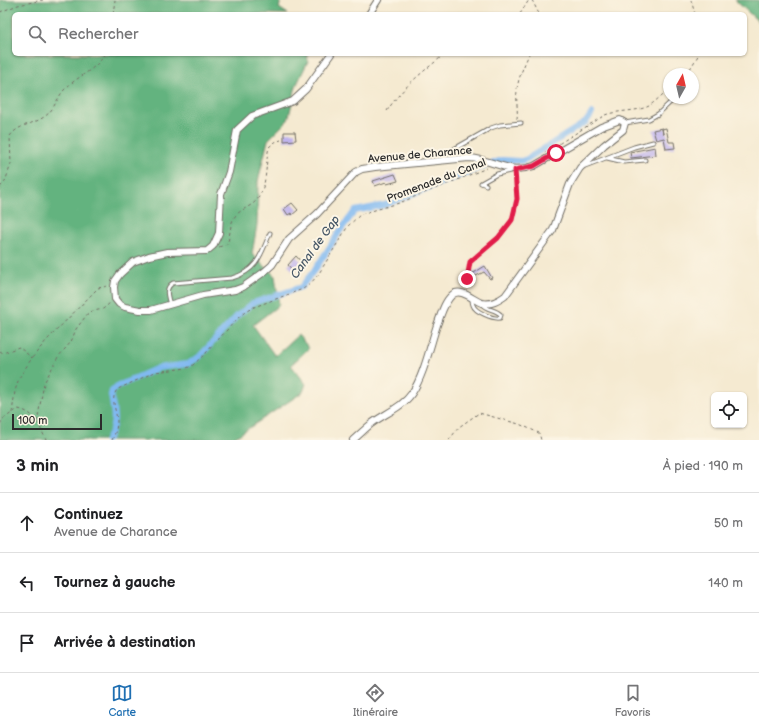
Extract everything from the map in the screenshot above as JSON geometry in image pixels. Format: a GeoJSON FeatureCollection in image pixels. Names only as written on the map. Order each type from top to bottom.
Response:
{"type":"FeatureCollection","features":[{"type":"Feature","properties":{"kind":"street"},"geometry":{"type":"LineString","coordinates":[[369,12],[378,0]]}},
{"type":"Feature","properties":{"kind":"street"},"geometry":{"type":"LineString","coordinates":[[115,299],[115,281],[133,262],[149,256],[167,252],[207,251],[213,246],[219,233],[221,194],[229,172],[237,130],[252,116],[293,101],[306,89],[330,56]]}},
{"type":"Feature","properties":{"kind":"street","name":"Avenue de Charance"},"geometry":{"type":"LineString","coordinates":[[115,299],[124,307],[140,310],[151,310],[203,295],[235,290],[243,287],[264,272],[276,259],[289,239],[318,214],[350,178],[362,169],[469,158],[477,159],[490,165],[515,170],[534,166],[601,127],[620,120],[625,123]]}},
{"type":"Feature","properties":{"kind":"street"},"geometry":{"type":"LineString","coordinates":[[353,440],[372,424],[403,403],[412,394],[423,368],[445,305],[451,295],[454,293],[463,294],[481,303],[493,303],[499,301],[505,296],[553,230],[570,184],[580,168],[604,145],[623,130],[625,123]]}},
{"type":"Feature","properties":{"kind":"lane"},"geometry":{"type":"LineString","coordinates":[[625,123],[649,119],[658,114],[669,104]]}},
{"type":"Feature","properties":{"kind":"lane"},"geometry":{"type":"LineString","coordinates":[[440,161],[447,152],[479,134],[500,125],[521,123]]}},
{"type":"Feature","properties":{"kind":"lane"},"geometry":{"type":"LineString","coordinates":[[580,168],[634,147],[653,142]]}},
{"type":"Feature","properties":{"kind":"lane"},"geometry":{"type":"LineString","coordinates":[[607,158],[624,162],[645,160]]}},
{"type":"Feature","properties":{"kind":"lane"},"geometry":{"type":"LineString","coordinates":[[486,185],[481,183],[497,174],[515,170]]}},
{"type":"Feature","properties":{"kind":"lane"},"geometry":{"type":"LineString","coordinates":[[170,305],[167,291],[170,284],[232,278],[239,276],[250,269],[259,259],[270,233]]}},
{"type":"Feature","properties":{"kind":"lane"},"geometry":{"type":"LineString","coordinates":[[472,298],[473,306],[477,310],[495,319],[500,318],[501,315],[499,313],[486,309],[481,303]]}},
{"type":"Feature","properties":{"kind":"path"},"geometry":{"type":"LineString","coordinates":[[0,12],[18,5],[43,0]]}},
{"type":"Feature","properties":{"kind":"path"},"geometry":{"type":"LineString","coordinates":[[113,12],[115,0]]}},
{"type":"Feature","properties":{"kind":"path"},"geometry":{"type":"LineString","coordinates":[[522,12],[531,0],[538,12]]}},
{"type":"Feature","properties":{"kind":"path"},"geometry":{"type":"LineString","coordinates":[[691,0],[695,12]]}},
{"type":"Feature","properties":{"kind":"path"},"geometry":{"type":"LineString","coordinates":[[0,187],[5,182],[12,164],[10,136],[15,130],[44,117],[53,108],[65,88],[101,61],[104,56]]}},
{"type":"Feature","properties":{"kind":"path"},"geometry":{"type":"LineString","coordinates":[[387,111],[394,99],[415,77],[442,56]]}},
{"type":"Feature","properties":{"kind":"path"},"geometry":{"type":"LineString","coordinates":[[517,123],[518,111],[516,92],[518,81],[528,56]]}},
{"type":"Feature","properties":{"kind":"path"},"geometry":{"type":"LineString","coordinates":[[691,68],[698,56]]}},
{"type":"Feature","properties":{"kind":"path"},"geometry":{"type":"LineString","coordinates":[[213,246],[222,248],[227,244],[232,222],[236,216],[257,200],[263,187],[266,175],[269,147],[275,142],[281,140]]}},
{"type":"Feature","properties":{"kind":"path","name":"Promenade du Canal"},"geometry":{"type":"LineString","coordinates":[[112,440],[116,432],[117,422],[114,396],[115,391],[155,372],[186,368],[193,365],[237,319],[254,306],[303,289],[310,284],[318,274],[348,226],[360,214],[400,203],[490,165]]}},
{"type":"Feature","properties":{"kind":"path"},"geometry":{"type":"LineString","coordinates":[[463,294],[470,262],[498,238],[512,220],[517,199],[515,170]]}},
{"type":"Feature","properties":{"kind":"path"},"geometry":{"type":"LineString","coordinates":[[12,413],[14,391],[19,378],[32,358],[46,341],[98,288],[106,286],[114,287]]}},
{"type":"Feature","properties":{"kind":"path"},"geometry":{"type":"LineString","coordinates":[[37,422],[44,383],[58,357],[71,342],[76,329],[89,312],[103,309],[115,299]]}},
{"type":"Feature","properties":{"kind":"path"},"geometry":{"type":"LineString","coordinates":[[0,351],[3,353],[19,347],[32,358]]}},
{"type":"Feature","properties":{"kind":"path"},"geometry":{"type":"LineString","coordinates":[[0,424],[3,419],[18,409],[25,410],[31,414],[37,422],[46,440]]}},
{"type":"Feature","properties":{"kind":"path"},"geometry":{"type":"LineString","coordinates":[[449,440],[459,427],[479,413],[519,424],[539,433],[541,440]]}},
{"type":"Feature","properties":{"kind":"green space"},"geometry":{"type":"Polygon","coordinates":[[[0,0],[281,0],[279,8],[285,12],[12,12],[12,56],[307,56],[308,61],[296,86],[288,120],[268,140],[258,181],[257,225],[252,254],[275,276],[279,305],[253,325],[275,356],[298,335],[309,348],[291,365],[306,384],[303,392],[231,440],[0,440],[0,0]]]}},
{"type":"Feature","properties":{"kind":"green space"},"geometry":{"type":"Polygon","coordinates":[[[735,0],[759,0],[759,22],[735,0]]]}},
{"type":"Feature","properties":{"kind":"building"},"geometry":{"type":"Polygon","coordinates":[[[666,128],[669,142],[674,142],[675,148],[666,149],[664,138],[656,140],[653,130],[666,128]]]}},
{"type":"Feature","properties":{"kind":"building"},"geometry":{"type":"Polygon","coordinates":[[[284,132],[295,132],[296,140],[284,141],[284,132]]]}},
{"type":"Feature","properties":{"kind":"building"},"geometry":{"type":"Polygon","coordinates":[[[655,147],[656,155],[631,158],[630,152],[655,147]]]}},
{"type":"Feature","properties":{"kind":"building"},"geometry":{"type":"Polygon","coordinates":[[[395,174],[398,181],[387,184],[386,182],[375,186],[373,181],[395,174]]]}},
{"type":"Feature","properties":{"kind":"building"},"geometry":{"type":"Polygon","coordinates":[[[292,203],[298,210],[292,215],[291,213],[288,215],[284,209],[292,203]]]}},
{"type":"Feature","properties":{"kind":"building"},"geometry":{"type":"Polygon","coordinates":[[[296,256],[303,264],[294,272],[288,265],[296,256]]]}},
{"type":"Feature","properties":{"kind":"building"},"geometry":{"type":"Polygon","coordinates":[[[485,266],[492,278],[490,279],[484,272],[474,277],[472,274],[485,266]]]}},
{"type":"Feature","properties":{"kind":"waterway","name":"Canal de Gap"},"geometry":{"type":"LineString","coordinates":[[107,440],[112,429],[114,418],[111,395],[112,391],[118,386],[158,368],[188,364],[199,357],[238,315],[253,303],[301,287],[316,268],[355,211],[385,205],[502,160],[521,161],[527,159],[586,122],[592,113]]}},
{"type":"Feature","properties":{"kind":"route"},"geometry":{"type":"LineString","coordinates":[[467,279],[470,262],[498,238],[512,220],[517,199],[515,170],[534,166],[556,153]]}}]}
